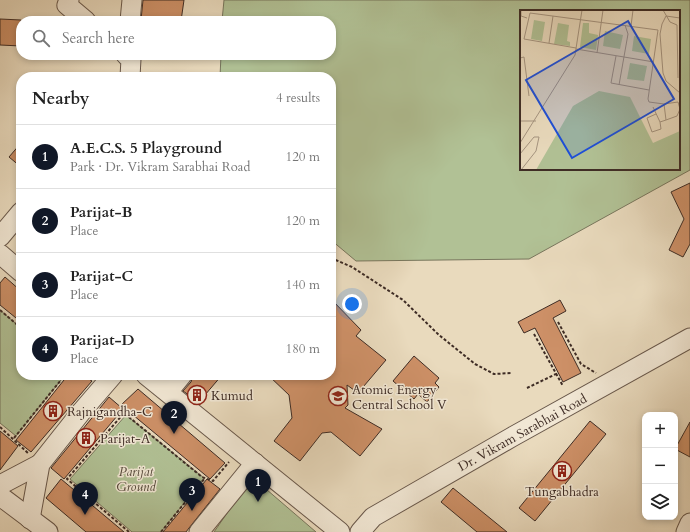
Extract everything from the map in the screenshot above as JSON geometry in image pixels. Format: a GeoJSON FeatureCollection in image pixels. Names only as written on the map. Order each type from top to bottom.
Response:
{"type":"FeatureCollection","features":[{"type":"Feature","properties":{"kind":"street"},"geometry":{"type":"LineString","coordinates":[[130,16],[132,0]]}},
{"type":"Feature","properties":{"kind":"street"},"geometry":{"type":"LineString","coordinates":[[63,2],[80,16]]}},
{"type":"Feature","properties":{"kind":"street"},"geometry":{"type":"LineString","coordinates":[[130,72],[131,60]]}},
{"type":"Feature","properties":{"kind":"street"},"geometry":{"type":"LineString","coordinates":[[0,237],[16,218]]}},
{"type":"Feature","properties":{"kind":"street"},"geometry":{"type":"LineString","coordinates":[[0,254],[16,268]]}},
{"type":"Feature","properties":{"kind":"street","name":"Dr. Vikram Sarabhai Road"},"geometry":{"type":"LineString","coordinates":[[360,532],[373,517],[690,338]]}},
{"type":"Feature","properties":{"kind":"street"},"geometry":{"type":"LineString","coordinates":[[48,532],[1,496],[40,464],[82,411],[110,380]]}},
{"type":"Feature","properties":{"kind":"street"},"geometry":{"type":"LineString","coordinates":[[152,380],[340,532]]}},
{"type":"Feature","properties":{"kind":"street"},"geometry":{"type":"LineString","coordinates":[[168,392],[178,380]]}},
{"type":"Feature","properties":{"kind":"street"},"geometry":{"type":"LineString","coordinates":[[199,532],[255,463]]}},
{"type":"Feature","properties":{"kind":"street"},"geometry":{"type":"LineString","coordinates":[[30,519],[40,464]]}},
{"type":"Feature","properties":{"kind":"street"},"geometry":{"type":"LineString","coordinates":[[686,532],[690,523]]}},
{"type":"Feature","properties":{"kind":"path"},"geometry":{"type":"LineString","coordinates":[[336,260],[352,267],[402,300],[439,335],[475,364],[494,374],[512,373]]}},
{"type":"Feature","properties":{"kind":"path"},"geometry":{"type":"LineString","coordinates":[[0,310],[16,324]]}},
{"type":"Feature","properties":{"kind":"path"},"geometry":{"type":"LineString","coordinates":[[558,322],[581,364],[601,375]]}},
{"type":"Feature","properties":{"kind":"path"},"geometry":{"type":"LineString","coordinates":[[534,334],[563,386]]}},
{"type":"Feature","properties":{"kind":"path"},"geometry":{"type":"LineString","coordinates":[[527,388],[556,374]]}},
{"type":"Feature","properties":{"kind":"path"},"geometry":{"type":"LineString","coordinates":[[14,438],[61,380]]}},
{"type":"Feature","properties":{"kind":"path"},"geometry":{"type":"LineString","coordinates":[[129,532],[68,479],[124,413],[202,477],[213,481],[240,451]]}},
{"type":"Feature","properties":{"kind":"path"},"geometry":{"type":"LineString","coordinates":[[0,427],[14,438],[40,464]]}},
{"type":"Feature","properties":{"kind":"path"},"geometry":{"type":"LineString","coordinates":[[161,532],[205,478]]}},
{"type":"Feature","properties":{"kind":"green space"},"geometry":{"type":"Polygon","coordinates":[[[224,0],[690,0],[690,170],[529,259],[356,261],[336,244],[336,72],[220,72],[221,60],[336,60],[336,16],[222,16],[224,0]]]}},
{"type":"Feature","properties":{"kind":"green space"},"geometry":{"type":"Polygon","coordinates":[[[0,310],[16,324],[16,380],[61,380],[16,436],[0,423],[0,310]]]}},
{"type":"Feature","properties":{"kind":"green space","name":"Parijat Ground"},"geometry":{"type":"Polygon","coordinates":[[[126,415],[204,478],[161,532],[132,532],[70,479],[126,415]]]}},
{"type":"Feature","properties":{"kind":"green space"},"geometry":{"type":"Polygon","coordinates":[[[252,477],[316,532],[214,532],[252,477]]]}},
{"type":"Feature","properties":{"kind":"building"},"geometry":{"type":"Polygon","coordinates":[[[143,0],[184,0],[182,16],[141,16],[143,0]]]}},
{"type":"Feature","properties":{"kind":"building"},"geometry":{"type":"Polygon","coordinates":[[[0,19],[16,20],[16,46],[0,45],[0,19]]]}},
{"type":"Feature","properties":{"kind":"building"},"geometry":{"type":"Polygon","coordinates":[[[16,149],[16,163],[9,157],[16,149]]]}},
{"type":"Feature","properties":{"kind":"building"},"geometry":{"type":"Polygon","coordinates":[[[690,183],[690,244],[683,257],[669,250],[684,219],[671,192],[690,183]]]}},
{"type":"Feature","properties":{"kind":"building"},"geometry":{"type":"Polygon","coordinates":[[[5,277],[16,287],[16,318],[0,305],[0,283],[5,277]]]}},
{"type":"Feature","properties":{"kind":"building"},"geometry":{"type":"Polygon","coordinates":[[[560,300],[566,311],[553,318],[581,373],[563,382],[535,328],[524,333],[518,322],[560,300]]]}},
{"type":"Feature","properties":{"kind":"building"},"geometry":{"type":"Polygon","coordinates":[[[336,304],[361,330],[356,336],[386,360],[358,393],[347,385],[348,405],[345,408],[382,429],[360,456],[331,432],[322,433],[300,461],[274,441],[292,418],[289,395],[273,380],[336,380],[336,304]]]}},
{"type":"Feature","properties":{"kind":"building"},"geometry":{"type":"Polygon","coordinates":[[[414,356],[439,378],[435,383],[439,387],[427,402],[418,394],[414,399],[393,381],[414,356]]]}},
{"type":"Feature","properties":{"kind":"building","name":"Rajnigandha-C"},"geometry":{"type":"Polygon","coordinates":[[[64,380],[92,381],[31,452],[16,440],[64,380]]]}},
{"type":"Feature","properties":{"kind":"building","name":"Kumud"},"geometry":{"type":"Polygon","coordinates":[[[192,380],[218,380],[199,402],[183,391],[192,380]]]}},
{"type":"Feature","properties":{"kind":"building"},"geometry":{"type":"Polygon","coordinates":[[[138,389],[225,463],[210,479],[121,405],[138,389]]]}},
{"type":"Feature","properties":{"kind":"building","name":"Parijat-A"},"geometry":{"type":"Polygon","coordinates":[[[109,397],[123,409],[64,479],[51,468],[109,397]]]}},
{"type":"Feature","properties":{"kind":"building","name":"Tungabhadra"},"geometry":{"type":"Polygon","coordinates":[[[590,421],[606,434],[535,521],[519,508],[590,421]]]}},
{"type":"Feature","properties":{"kind":"building"},"geometry":{"type":"Polygon","coordinates":[[[690,422],[690,457],[678,451],[678,444],[690,422]]]}},
{"type":"Feature","properties":{"kind":"building"},"geometry":{"type":"Polygon","coordinates":[[[0,431],[18,446],[0,470],[0,431]]]}},
{"type":"Feature","properties":{"kind":"building"},"geometry":{"type":"Polygon","coordinates":[[[61,479],[124,532],[86,532],[46,498],[61,479]]]}},
{"type":"Feature","properties":{"kind":"building"},"geometry":{"type":"Polygon","coordinates":[[[207,479],[220,489],[186,532],[163,532],[207,479]]]}},
{"type":"Feature","properties":{"kind":"building"},"geometry":{"type":"Polygon","coordinates":[[[453,488],[507,532],[477,532],[441,502],[453,488]]]}},
{"type":"Feature","properties":{"kind":"place","name":"Kumud"},"geometry":{"type":"Point","coordinates":[197,395]}},
{"type":"Feature","properties":{"kind":"place","name":"Atomic Energy Central School V"},"geometry":{"type":"Point","coordinates":[338,396]}},
{"type":"Feature","properties":{"kind":"place","name":"Rajnigandha-C"},"geometry":{"type":"Point","coordinates":[53,411]}},
{"type":"Feature","properties":{"kind":"place","name":"Parijat-B"},"geometry":{"type":"Point","coordinates":[174,434]}},
{"type":"Feature","properties":{"kind":"place","name":"Parijat-A"},"geometry":{"type":"Point","coordinates":[86,438]}},
{"type":"Feature","properties":{"kind":"place","name":"Tungabhadra"},"geometry":{"type":"Point","coordinates":[562,471]}},
{"type":"Feature","properties":{"kind":"place","name":"A.E.C.S. 5 Playground"},"geometry":{"type":"Point","coordinates":[258,502]}},
{"type":"Feature","properties":{"kind":"place","name":"Parijat-C"},"geometry":{"type":"Point","coordinates":[192,511]}},
{"type":"Feature","properties":{"kind":"place","name":"Parijat-D"},"geometry":{"type":"Point","coordinates":[85,515]}}]}
